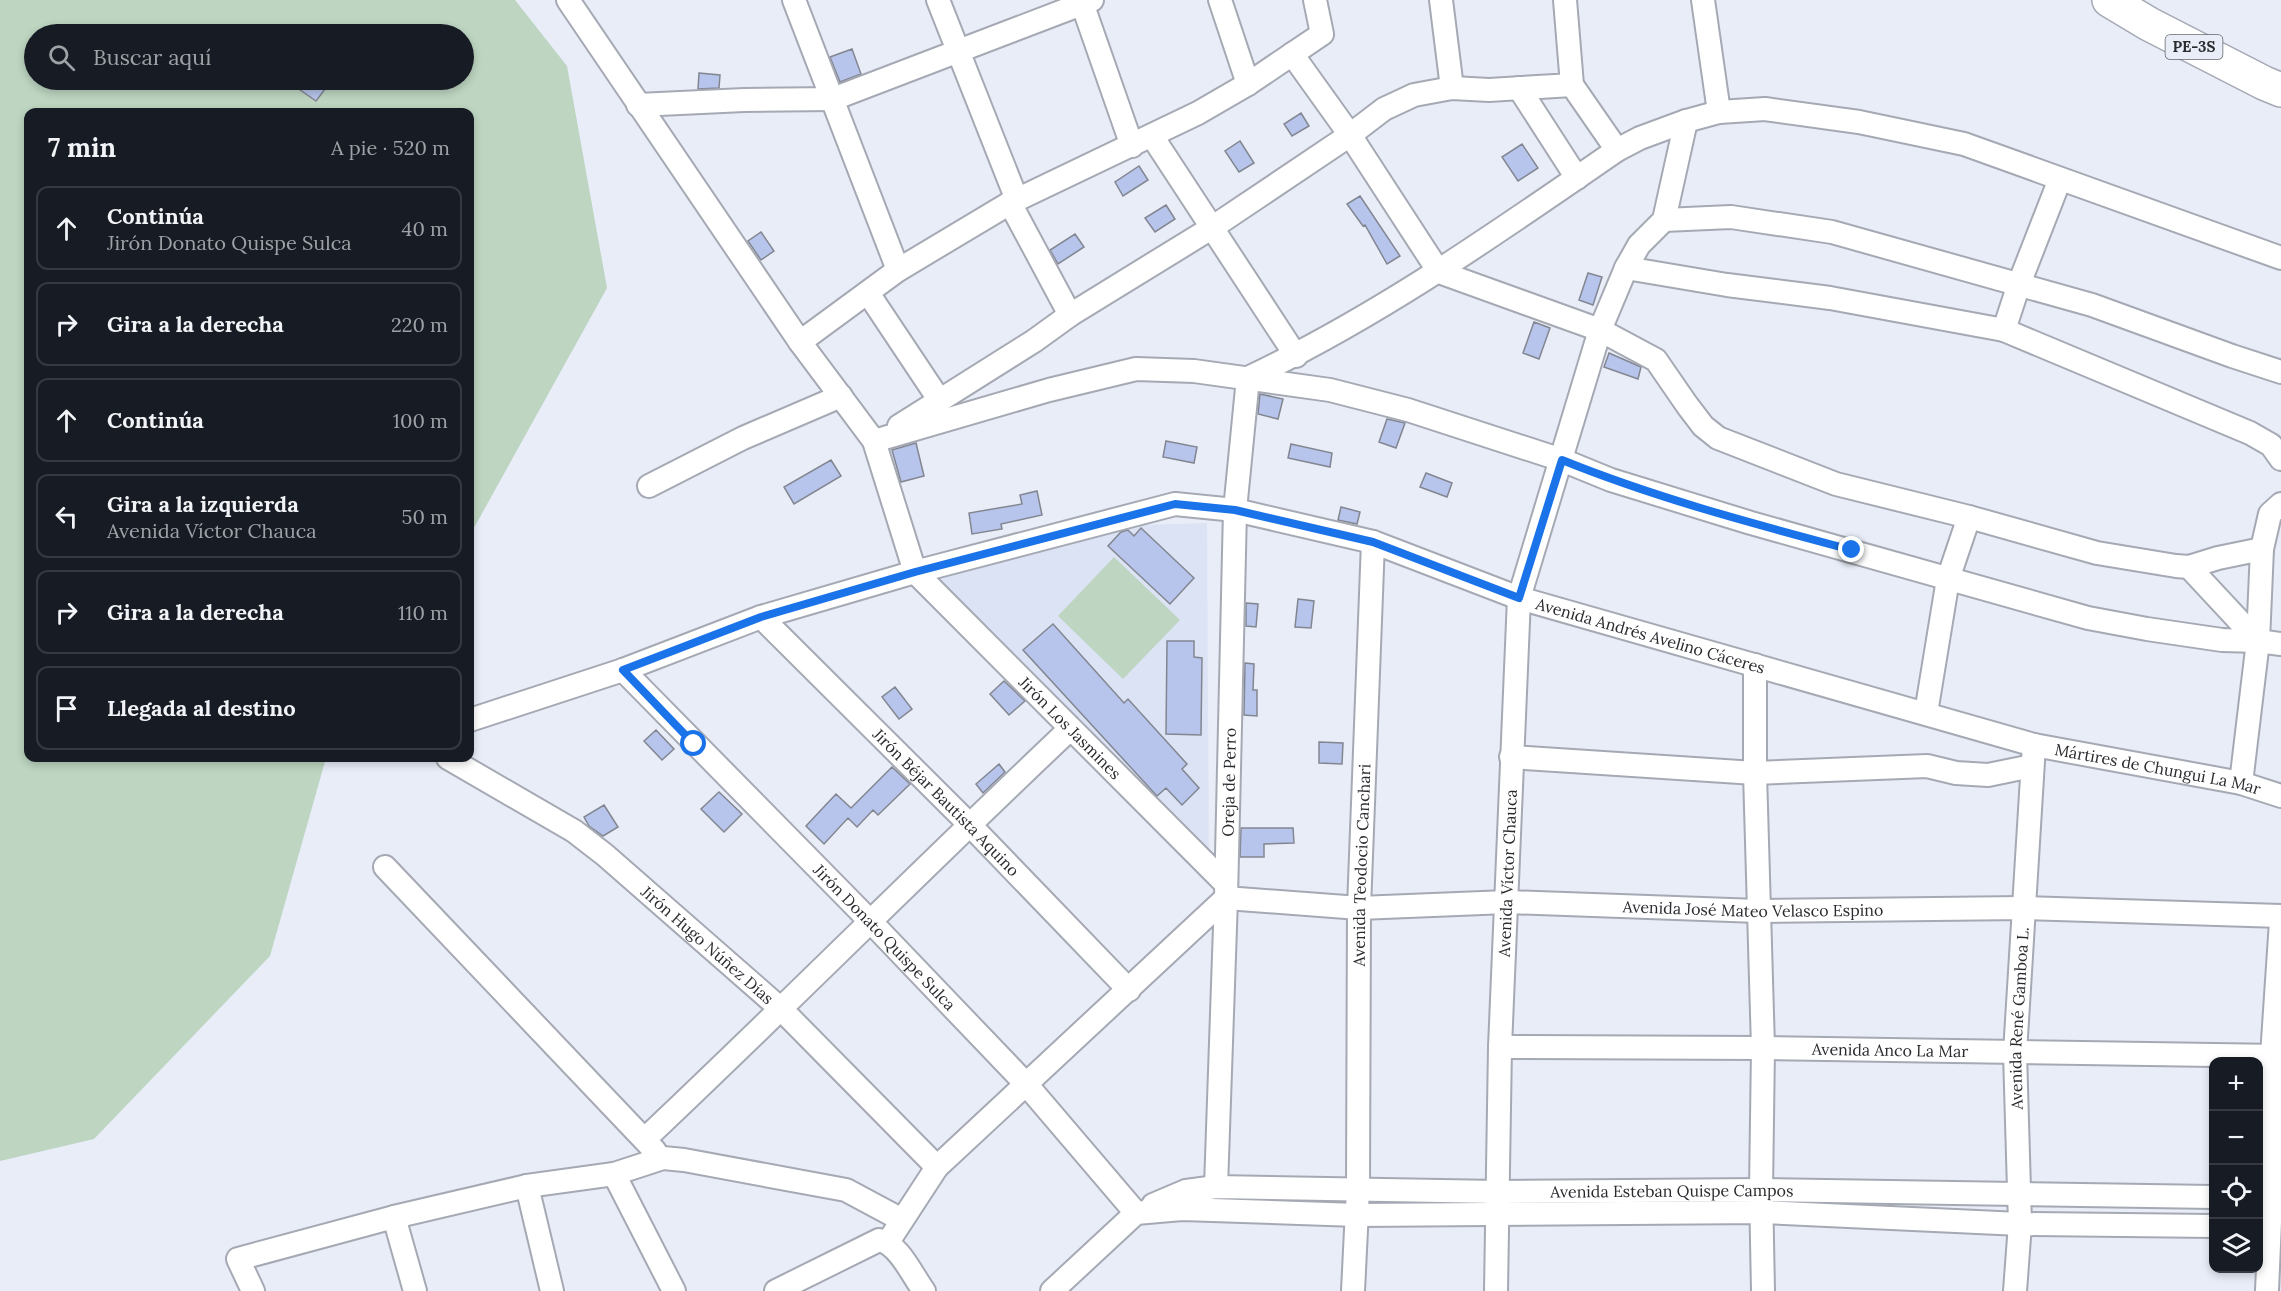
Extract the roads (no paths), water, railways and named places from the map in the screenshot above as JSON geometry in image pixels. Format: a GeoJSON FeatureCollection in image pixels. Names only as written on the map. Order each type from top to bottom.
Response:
{"type":"FeatureCollection","features":[{"type":"Feature","properties":{"kind":"highway","name":"PE-3S"},"geometry":{"type":"LineString","coordinates":[[2109,0],[2149,24],[2281,90]]}},
{"type":"Feature","properties":{"kind":"street"},"geometry":{"type":"LineString","coordinates":[[568,0],[800,342],[874,441],[915,572]]}},
{"type":"Feature","properties":{"kind":"street"},"geometry":{"type":"LineString","coordinates":[[794,0],[898,270]]}},
{"type":"Feature","properties":{"kind":"street"},"geometry":{"type":"LineString","coordinates":[[938,0],[1013,202],[1070,315]]}},
{"type":"Feature","properties":{"kind":"street"},"geometry":{"type":"LineString","coordinates":[[1220,0],[1248,84]]}},
{"type":"Feature","properties":{"kind":"street"},"geometry":{"type":"LineString","coordinates":[[800,342],[898,270],[1013,202],[1198,113],[1248,84],[1322,34],[1315,0]]}},
{"type":"Feature","properties":{"kind":"street"},"geometry":{"type":"LineString","coordinates":[[1441,0],[1452,88]]}},
{"type":"Feature","properties":{"kind":"street"},"geometry":{"type":"LineString","coordinates":[[1565,0],[1572,85],[1617,150]]}},
{"type":"Feature","properties":{"kind":"street"},"geometry":{"type":"LineString","coordinates":[[1703,0],[1719,112]]}},
{"type":"Feature","properties":{"kind":"street"},"geometry":{"type":"LineString","coordinates":[[638,105],[833,99],[959,52],[1085,1],[1132,146]]}},
{"type":"Feature","properties":{"kind":"street"},"geometry":{"type":"LineString","coordinates":[[1292,54],[1350,135],[1438,272],[1600,330],[1656,360],[1703,426],[1718,438],[1836,484],[1969,517],[2097,553],[2189,567],[2217,558],[2262,549]]}},
{"type":"Feature","properties":{"kind":"street"},"geometry":{"type":"LineString","coordinates":[[874,441],[1034,341],[1070,315],[1213,227],[1350,135],[1384,109],[1414,95],[1452,88],[1572,85]]}},
{"type":"Feature","properties":{"kind":"street"},"geometry":{"type":"LineString","coordinates":[[1519,88],[1577,177]]}},
{"type":"Feature","properties":{"kind":"street"},"geometry":{"type":"LineString","coordinates":[[1248,378],[1296,356],[1438,272],[1617,150],[1640,138],[1719,112],[1765,110],[1859,122],[1964,144],[2281,258]]}},
{"type":"Feature","properties":{"kind":"street"},"geometry":{"type":"LineString","coordinates":[[1686,121],[1664,220],[1731,217],[1832,232],[2091,305],[2281,372]]}},
{"type":"Feature","properties":{"kind":"street"},"geometry":{"type":"LineString","coordinates":[[1152,136],[1296,356]]}},
{"type":"Feature","properties":{"kind":"street"},"geometry":{"type":"LineString","coordinates":[[2004,330],[2019,284],[2060,179]]}},
{"type":"Feature","properties":{"kind":"street","name":"Avenida Víctor Chauca"},"geometry":{"type":"LineString","coordinates":[[1496,1291],[1500,1047],[1519,598],[1600,330],[1626,268],[1639,245],[1664,220]]}},
{"type":"Feature","properties":{"kind":"street"},"geometry":{"type":"LineString","coordinates":[[1626,268],[1727,285],[1830,298],[2004,330],[2250,433],[2271,445],[2281,458]]}},
{"type":"Feature","properties":{"kind":"street"},"geometry":{"type":"LineString","coordinates":[[868,292],[940,400]]}},
{"type":"Feature","properties":{"kind":"street"},"geometry":{"type":"LineString","coordinates":[[874,441],[1049,390],[1136,369],[1194,371],[1248,378],[1330,390],[1408,410],[1562,460],[1611,480],[1751,523],[2088,618],[2222,640],[2281,644]]}},
{"type":"Feature","properties":{"kind":"street","name":"Oreja de Perro"},"geometry":{"type":"LineString","coordinates":[[1216,1187],[1235,510],[1248,378]]}},
{"type":"Feature","properties":{"kind":"street"},"geometry":{"type":"LineString","coordinates":[[649,486],[743,438],[841,396]]}},
{"type":"Feature","properties":{"kind":"street","name":"Avenida Andrés Avelino Cáceres"},"geometry":{"type":"LineString","coordinates":[[474,719],[623,670],[761,617],[915,572],[1175,504],[1235,510],[1373,542],[1519,598],[1926,713],[2033,756]]}},
{"type":"Feature","properties":{"kind":"street"},"geometry":{"type":"LineString","coordinates":[[2241,783],[2258,641],[2262,549],[2270,514],[2281,504]]}},
{"type":"Feature","properties":{"kind":"street"},"geometry":{"type":"LineString","coordinates":[[1926,713],[1948,579],[1969,517]]}},
{"type":"Feature","properties":{"kind":"street","name":"Avenida Teodocio Canchari"},"geometry":{"type":"LineString","coordinates":[[1353,1291],[1358,1188],[1359,908],[1373,542]]}},
{"type":"Feature","properties":{"kind":"street"},"geometry":{"type":"LineString","coordinates":[[2189,567],[2258,641]]}},
{"type":"Feature","properties":{"kind":"street","name":"Jirón Los Jasmines"},"geometry":{"type":"LineString","coordinates":[[915,572],[1226,890]]}},
{"type":"Feature","properties":{"kind":"street","name":"Jirón Béjar Bautista Aquino"},"geometry":{"type":"LineString","coordinates":[[761,617],[969,824],[1129,990]]}},
{"type":"Feature","properties":{"kind":"street"},"geometry":{"type":"LineString","coordinates":[[1755,665],[1755,772],[1763,1048],[1763,1291]]}},
{"type":"Feature","properties":{"kind":"street","name":"Jirón Donato Quispe Sulca"},"geometry":{"type":"LineString","coordinates":[[623,670],[870,921],[1026,1084],[1136,1213]]}},
{"type":"Feature","properties":{"kind":"street"},"geometry":{"type":"LineString","coordinates":[[645,1140],[782,1010],[969,824],[1070,729]]}},
{"type":"Feature","properties":{"kind":"street"},"geometry":{"type":"LineString","coordinates":[[1511,757],[1755,772],[1928,766],[1956,773],[1988,775],[2033,756]]}},
{"type":"Feature","properties":{"kind":"street","name":"Mártires de Chungui La Mar"},"geometry":{"type":"LineString","coordinates":[[2033,756],[2241,783],[2281,796]]}},
{"type":"Feature","properties":{"kind":"street","name":"Avenida René Gamboa L."},"geometry":{"type":"LineString","coordinates":[[2015,1291],[2020,1224],[2015,1053],[2033,756]]}},
{"type":"Feature","properties":{"kind":"street","name":"Jirón Hugo Núñez Días"},"geometry":{"type":"LineString","coordinates":[[455,762],[574,831],[605,855],[782,1010],[938,1167]]}},
{"type":"Feature","properties":{"kind":"street"},"geometry":{"type":"LineString","coordinates":[[385,867],[663,1158]]}},
{"type":"Feature","properties":{"kind":"street"},"geometry":{"type":"LineString","coordinates":[[888,1242],[938,1167],[1129,990],[1226,890]]}},
{"type":"Feature","properties":{"kind":"street","name":"Avenida José Mateo Velasco Espino"},"geometry":{"type":"LineString","coordinates":[[1226,890],[1359,908],[1507,902],[1758,911],[2023,908],[2281,916]]}},
{"type":"Feature","properties":{"kind":"street"},"geometry":{"type":"LineString","coordinates":[[2267,1291],[2281,921]]}},
{"type":"Feature","properties":{"kind":"street","name":"Avenida Anco La Mar"},"geometry":{"type":"LineString","coordinates":[[1500,1047],[1763,1048],[2276,1056]]}},
{"type":"Feature","properties":{"kind":"street"},"geometry":{"type":"LineString","coordinates":[[253,1291],[238,1259],[394,1217],[527,1186],[614,1174],[663,1158],[846,1190],[902,1220]]}},
{"type":"Feature","properties":{"kind":"street"},"geometry":{"type":"LineString","coordinates":[[614,1174],[674,1291]]}},
{"type":"Feature","properties":{"kind":"street"},"geometry":{"type":"LineString","coordinates":[[527,1186],[552,1291]]}},
{"type":"Feature","properties":{"kind":"street"},"geometry":{"type":"LineString","coordinates":[[1052,1291],[1136,1213],[1186,1191],[1216,1187],[1358,1188],[1498,1204]]}},
{"type":"Feature","properties":{"kind":"street","name":"Avenida Esteban Quispe Campos"},"geometry":{"type":"LineString","coordinates":[[1762,1201],[2019,1194],[2209,1197]]}},
{"type":"Feature","properties":{"kind":"street"},"geometry":{"type":"LineString","coordinates":[[1136,1213],[1182,1209],[1357,1215],[1498,1204],[1762,1201],[2020,1224],[2209,1226]]}},
{"type":"Feature","properties":{"kind":"street"},"geometry":{"type":"LineString","coordinates":[[394,1217],[415,1291]]}},
{"type":"Feature","properties":{"kind":"street"},"geometry":{"type":"LineString","coordinates":[[776,1291],[879,1240],[888,1242],[924,1291]]}}]}
